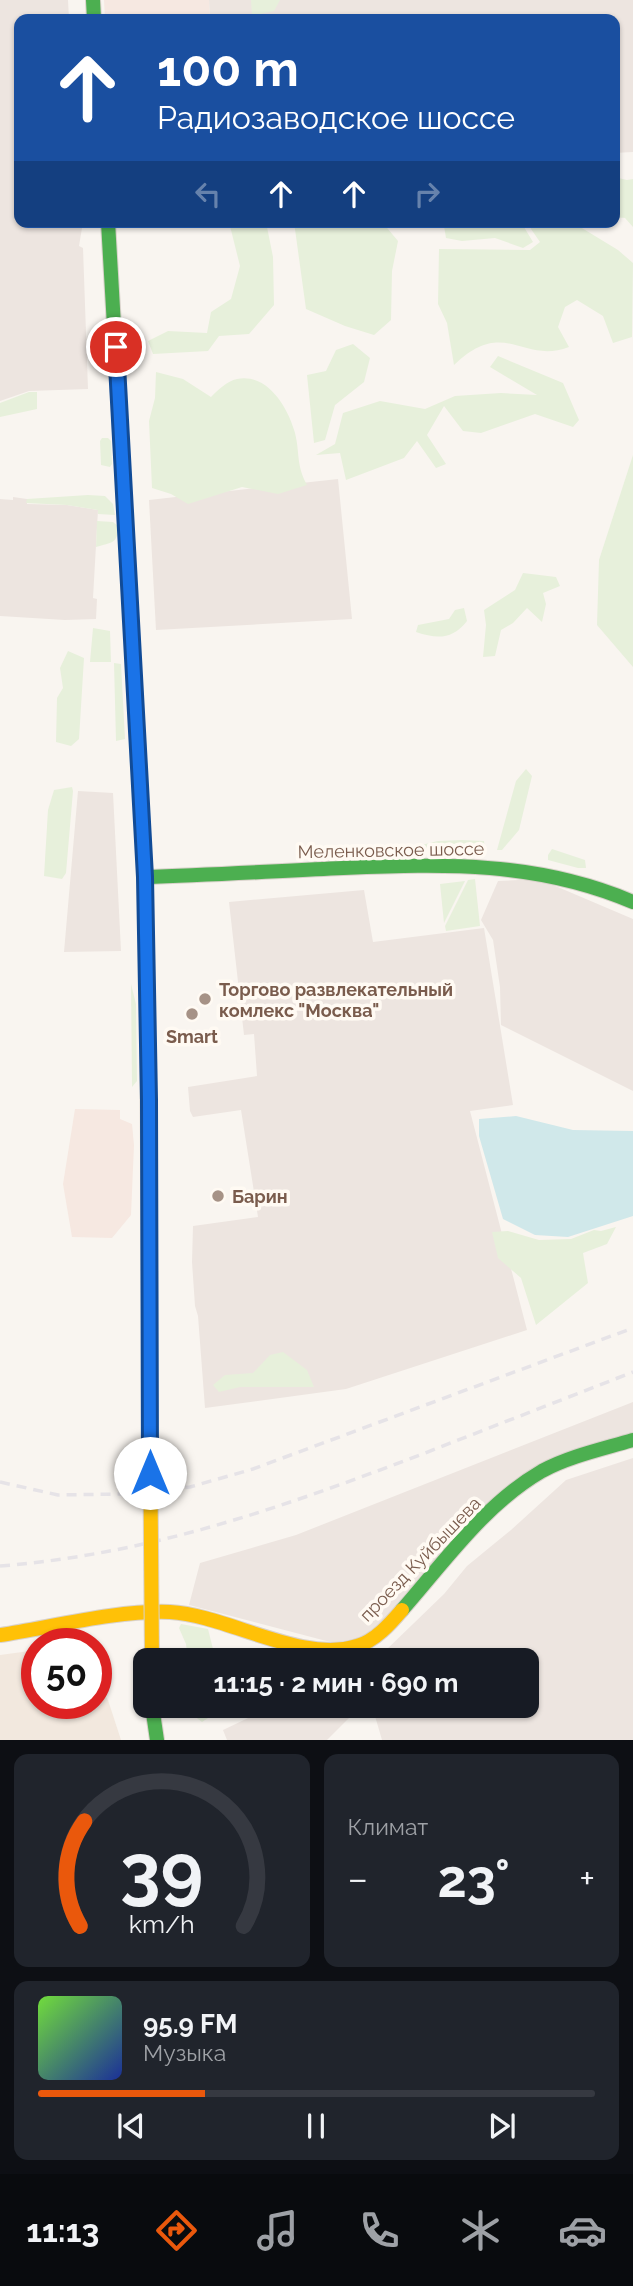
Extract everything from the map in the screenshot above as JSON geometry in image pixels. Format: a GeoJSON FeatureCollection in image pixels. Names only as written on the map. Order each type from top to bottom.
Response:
{"type":"FeatureCollection","features":[{"type":"Feature","properties":{"kind":"street"},"geometry":{"type":"LineString","coordinates":[[108,228],[127,519],[145,877],[152,1648]]}},
{"type":"Feature","properties":{"kind":"street","name":"Меленковское шоссе"},"geometry":{"type":"LineString","coordinates":[[145,877],[412,866],[473,867],[527,871],[566,878],[596,886],[633,902]]}},
{"type":"Feature","properties":{"kind":"street","name":"проезд Куйбышева"},"geometry":{"type":"LineString","coordinates":[[0,1635],[140,1612],[168,1612],[195,1615],[328,1651],[358,1646],[384,1628],[483,1518],[514,1491],[543,1471],[582,1455],[633,1440]]}},
{"type":"Feature","properties":{"kind":"street"},"geometry":{"type":"LineString","coordinates":[[153,1718],[157,1740]]}},
{"type":"Feature","properties":{"kind":"shaded area"},"geometry":{"type":"Polygon","coordinates":[[[0,0],[68,0],[69,14],[14,14],[14,228],[82,228],[79,246],[83,248],[88,389],[29,391],[0,401],[0,0]]]}},
{"type":"Feature","properties":{"kind":"shaded area"},"geometry":{"type":"Polygon","coordinates":[[[104,0],[209,0],[210,14],[105,14],[104,0]]]}},
{"type":"Feature","properties":{"kind":"shaded area"},"geometry":{"type":"Polygon","coordinates":[[[209,0],[633,0],[633,152],[620,153],[620,14],[210,14],[209,0]]]}},
{"type":"Feature","properties":{"kind":"shaded area"},"geometry":{"type":"Polygon","coordinates":[[[338,479],[352,619],[156,630],[149,500],[338,479]]]}},
{"type":"Feature","properties":{"kind":"shaded area"},"geometry":{"type":"Polygon","coordinates":[[[13,497],[27,499],[27,504],[67,505],[98,510],[93,598],[97,599],[96,619],[0,616],[0,499],[13,500],[13,497]]]}},
{"type":"Feature","properties":{"kind":"shaded area"},"geometry":{"type":"Polygon","coordinates":[[[78,791],[113,793],[121,951],[64,952],[78,791]]]}},
{"type":"Feature","properties":{"kind":"shaded area"},"geometry":{"type":"Polygon","coordinates":[[[539,879],[633,919],[633,1091],[501,1025],[500,987],[493,940],[481,920],[498,881],[539,879]]]}},
{"type":"Feature","properties":{"kind":"shaded area"},"geometry":{"type":"Polygon","coordinates":[[[364,890],[373,942],[484,928],[513,1105],[470,1111],[527,1330],[346,1389],[205,1408],[192,1262],[193,1226],[258,1217],[241,1110],[193,1117],[190,1111],[188,1087],[257,1076],[254,1034],[244,1035],[229,902],[364,890]]]}},
{"type":"Feature","properties":{"kind":"shaded area"},"geometry":{"type":"Polygon","coordinates":[[[75,1109],[120,1110],[120,1119],[132,1124],[134,1145],[131,1215],[112,1238],[72,1237],[63,1184],[75,1109]]]}},
{"type":"Feature","properties":{"kind":"shaded area"},"geometry":{"type":"Polygon","coordinates":[[[633,1402],[633,1432],[548,1463],[467,1526],[406,1596],[361,1638],[334,1643],[189,1605],[200,1563],[296,1535],[633,1402]]]}},
{"type":"Feature","properties":{"kind":"shaded area"},"geometry":{"type":"Polygon","coordinates":[[[633,1458],[633,1740],[382,1740],[376,1718],[539,1718],[539,1648],[388,1648],[444,1594],[467,1566],[566,1480],[633,1458]]]}},
{"type":"Feature","properties":{"kind":"shaded area"},"geometry":{"type":"Polygon","coordinates":[[[21,1652],[21,1719],[112,1719],[112,1712],[121,1740],[0,1740],[0,1655],[21,1652]]]}},
{"type":"Feature","properties":{"kind":"shaded area"},"geometry":{"type":"Polygon","coordinates":[[[248,1718],[349,1718],[327,1740],[227,1740],[223,1730],[248,1718]]]}},
{"type":"Feature","properties":{"kind":"green space"},"geometry":{"type":"Polygon","coordinates":[[[251,0],[280,0],[274,11],[252,14],[251,0]]]}},
{"type":"Feature","properties":{"kind":"green space"},"geometry":{"type":"Polygon","coordinates":[[[620,178],[633,179],[633,227],[625,218],[620,218],[620,178]]]}},
{"type":"Feature","properties":{"kind":"green space"},"geometry":{"type":"Polygon","coordinates":[[[230,228],[267,228],[273,257],[274,305],[249,334],[219,336],[208,351],[153,354],[148,341],[168,331],[207,333],[211,312],[231,299],[240,266],[230,228]]]}},
{"type":"Feature","properties":{"kind":"green space"},"geometry":{"type":"Polygon","coordinates":[[[295,228],[387,228],[398,241],[392,271],[391,320],[374,335],[306,309],[295,228]]]}},
{"type":"Feature","properties":{"kind":"green space"},"geometry":{"type":"Polygon","coordinates":[[[444,228],[525,228],[533,242],[523,248],[495,238],[462,241],[446,238],[444,228]]]}},
{"type":"Feature","properties":{"kind":"green space"},"geometry":{"type":"Polygon","coordinates":[[[582,228],[618,250],[633,263],[632,337],[613,343],[603,316],[577,300],[565,307],[558,327],[569,347],[538,351],[513,344],[487,344],[472,351],[454,365],[447,323],[438,304],[439,249],[530,250],[540,242],[531,229],[582,228]]]}},
{"type":"Feature","properties":{"kind":"green space"},"geometry":{"type":"Polygon","coordinates":[[[353,344],[370,358],[364,382],[335,405],[325,440],[314,443],[307,375],[326,371],[336,350],[353,344]]]}},
{"type":"Feature","properties":{"kind":"green space"},"geometry":{"type":"Polygon","coordinates":[[[498,356],[563,383],[579,420],[573,427],[535,414],[481,433],[463,431],[444,406],[427,435],[446,464],[436,468],[417,441],[404,458],[346,480],[340,453],[316,455],[335,444],[343,413],[380,401],[425,409],[455,396],[501,393],[537,395],[490,367],[498,356]]]}},
{"type":"Feature","properties":{"kind":"green space"},"geometry":{"type":"Polygon","coordinates":[[[156,372],[183,379],[211,397],[226,384],[237,379],[258,381],[267,387],[282,403],[292,423],[301,471],[307,485],[278,494],[242,487],[188,504],[171,494],[152,488],[149,421],[155,398],[156,372]]]}},
{"type":"Feature","properties":{"kind":"green space"},"geometry":{"type":"Polygon","coordinates":[[[29,392],[37,392],[37,409],[0,417],[0,403],[29,392]]]}},
{"type":"Feature","properties":{"kind":"green space"},"geometry":{"type":"Polygon","coordinates":[[[102,438],[111,441],[110,467],[101,465],[102,438]]]}},
{"type":"Feature","properties":{"kind":"green space"},"geometry":{"type":"Polygon","coordinates":[[[633,455],[633,667],[597,625],[599,560],[633,455]]]}},
{"type":"Feature","properties":{"kind":"green space"},"geometry":{"type":"Polygon","coordinates":[[[105,496],[113,504],[115,515],[98,514],[98,510],[67,505],[26,503],[27,499],[105,496]]]}},
{"type":"Feature","properties":{"kind":"green space"},"geometry":{"type":"Polygon","coordinates":[[[97,521],[113,522],[118,526],[118,532],[110,543],[96,547],[97,521]]]}},
{"type":"Feature","properties":{"kind":"green space"},"geometry":{"type":"Polygon","coordinates":[[[523,573],[556,577],[560,586],[543,593],[546,604],[542,622],[527,608],[513,623],[501,630],[495,656],[483,657],[486,625],[484,610],[515,590],[523,573]]]}},
{"type":"Feature","properties":{"kind":"green space"},"geometry":{"type":"Polygon","coordinates":[[[464,608],[467,621],[450,635],[437,637],[416,632],[418,625],[449,619],[455,610],[464,608]]]}},
{"type":"Feature","properties":{"kind":"green space"},"geometry":{"type":"Polygon","coordinates":[[[93,628],[110,631],[111,662],[90,662],[93,628]]]}},
{"type":"Feature","properties":{"kind":"green space"},"geometry":{"type":"Polygon","coordinates":[[[68,651],[84,658],[79,739],[71,746],[56,742],[57,698],[63,688],[60,668],[68,651]]]}},
{"type":"Feature","properties":{"kind":"green space"},"geometry":{"type":"Polygon","coordinates":[[[114,663],[121,664],[125,739],[116,741],[114,663]]]}},
{"type":"Feature","properties":{"kind":"green space"},"geometry":{"type":"Polygon","coordinates":[[[526,769],[532,776],[519,830],[502,850],[497,850],[516,781],[526,769]]]}},
{"type":"Feature","properties":{"kind":"green space"},"geometry":{"type":"Polygon","coordinates":[[[72,787],[66,873],[62,879],[44,876],[48,810],[54,790],[72,787]]]}},
{"type":"Feature","properties":{"kind":"green space"},"geometry":{"type":"Polygon","coordinates":[[[438,841],[484,841],[485,853],[463,848],[450,852],[364,851],[367,846],[417,846],[438,841]]]}},
{"type":"Feature","properties":{"kind":"green space"},"geometry":{"type":"Polygon","coordinates":[[[552,849],[585,860],[586,868],[548,860],[552,849]]]}},
{"type":"Feature","properties":{"kind":"green space"},"geometry":{"type":"Polygon","coordinates":[[[475,879],[480,926],[446,931],[445,926],[468,880],[475,879]]]}},
{"type":"Feature","properties":{"kind":"green space"},"geometry":{"type":"Polygon","coordinates":[[[465,881],[444,923],[440,884],[465,881]]]}},
{"type":"Feature","properties":{"kind":"green space"},"geometry":{"type":"Polygon","coordinates":[[[131,984],[136,1004],[137,1081],[132,1087],[131,984]]]}},
{"type":"Feature","properties":{"kind":"green space"},"geometry":{"type":"Polygon","coordinates":[[[616,1227],[607,1244],[583,1253],[588,1283],[536,1325],[521,1278],[498,1258],[492,1232],[508,1231],[539,1240],[571,1239],[594,1230],[616,1227]]]}},
{"type":"Feature","properties":{"kind":"green space"},"geometry":{"type":"Polygon","coordinates":[[[283,1352],[307,1370],[314,1387],[240,1387],[219,1392],[213,1385],[225,1375],[253,1373],[270,1355],[283,1352]]]}},
{"type":"Feature","properties":{"kind":"green space"},"geometry":{"type":"Polygon","coordinates":[[[181,1624],[208,1629],[213,1648],[186,1648],[179,1628],[181,1624]]]}},
{"type":"Feature","properties":{"kind":"water"},"geometry":{"type":"Polygon","coordinates":[[[516,1116],[573,1130],[633,1131],[633,1216],[568,1237],[535,1235],[503,1219],[479,1136],[479,1119],[516,1116]]]}},
{"type":"Feature","properties":{"kind":"railway"},"geometry":{"type":"LineString","coordinates":[[0,1482],[58,1495],[126,1494],[190,1487],[253,1469],[633,1328]]}},
{"type":"Feature","properties":{"kind":"railway"},"geometry":{"type":"LineString","coordinates":[[0,1566],[111,1551],[216,1525],[372,1473],[633,1372]]}},
{"type":"Feature","properties":{"kind":"traffic: fast"},"geometry":{"type":"LineString","coordinates":[[93,0],[94,14]]}},
{"type":"Feature","properties":{"kind":"traffic: fast"},"geometry":{"type":"LineString","coordinates":[[108,228],[138,742]]}},
{"type":"Feature","properties":{"kind":"traffic: fast"},"geometry":{"type":"LineString","coordinates":[[145,877],[454,866],[526,872],[562,879],[633,902]]}},
{"type":"Feature","properties":{"kind":"traffic: fast"},"geometry":{"type":"LineString","coordinates":[[147,997],[149,1312]]}},
{"type":"Feature","properties":{"kind":"traffic: fast"},"geometry":{"type":"LineString","coordinates":[[402,1610],[467,1534],[521,1484],[564,1461],[633,1440]]}},
{"type":"Feature","properties":{"kind":"traffic: fast"},"geometry":{"type":"LineString","coordinates":[[154,1718],[157,1740]]}},
{"type":"Feature","properties":{"kind":"traffic: slow"},"geometry":{"type":"LineString","coordinates":[[149,1312],[152,1648]]}},
{"type":"Feature","properties":{"kind":"traffic: slow"},"geometry":{"type":"LineString","coordinates":[[0,1635],[107,1616],[170,1612],[216,1621],[289,1644],[336,1650],[370,1640],[402,1610]]}},
{"type":"Feature","properties":{"kind":"traffic: jam"},"geometry":{"type":"LineString","coordinates":[[138,742],[145,877],[147,997]]}},
{"type":"Feature","properties":{"kind":"place","name":"Торгово развлекательный комлекс \"Москва\""},"geometry":{"type":"Point","coordinates":[205,999]}},
{"type":"Feature","properties":{"kind":"place","name":"Smart"},"geometry":{"type":"Point","coordinates":[192,1014]}},
{"type":"Feature","properties":{"kind":"place","name":"Барин"},"geometry":{"type":"Point","coordinates":[218,1196]}},
{"type":"Feature","properties":{"kind":"route"},"geometry":{"type":"LineString","coordinates":[[116,347],[145,877],[149,1100],[150,1473]]}}]}
